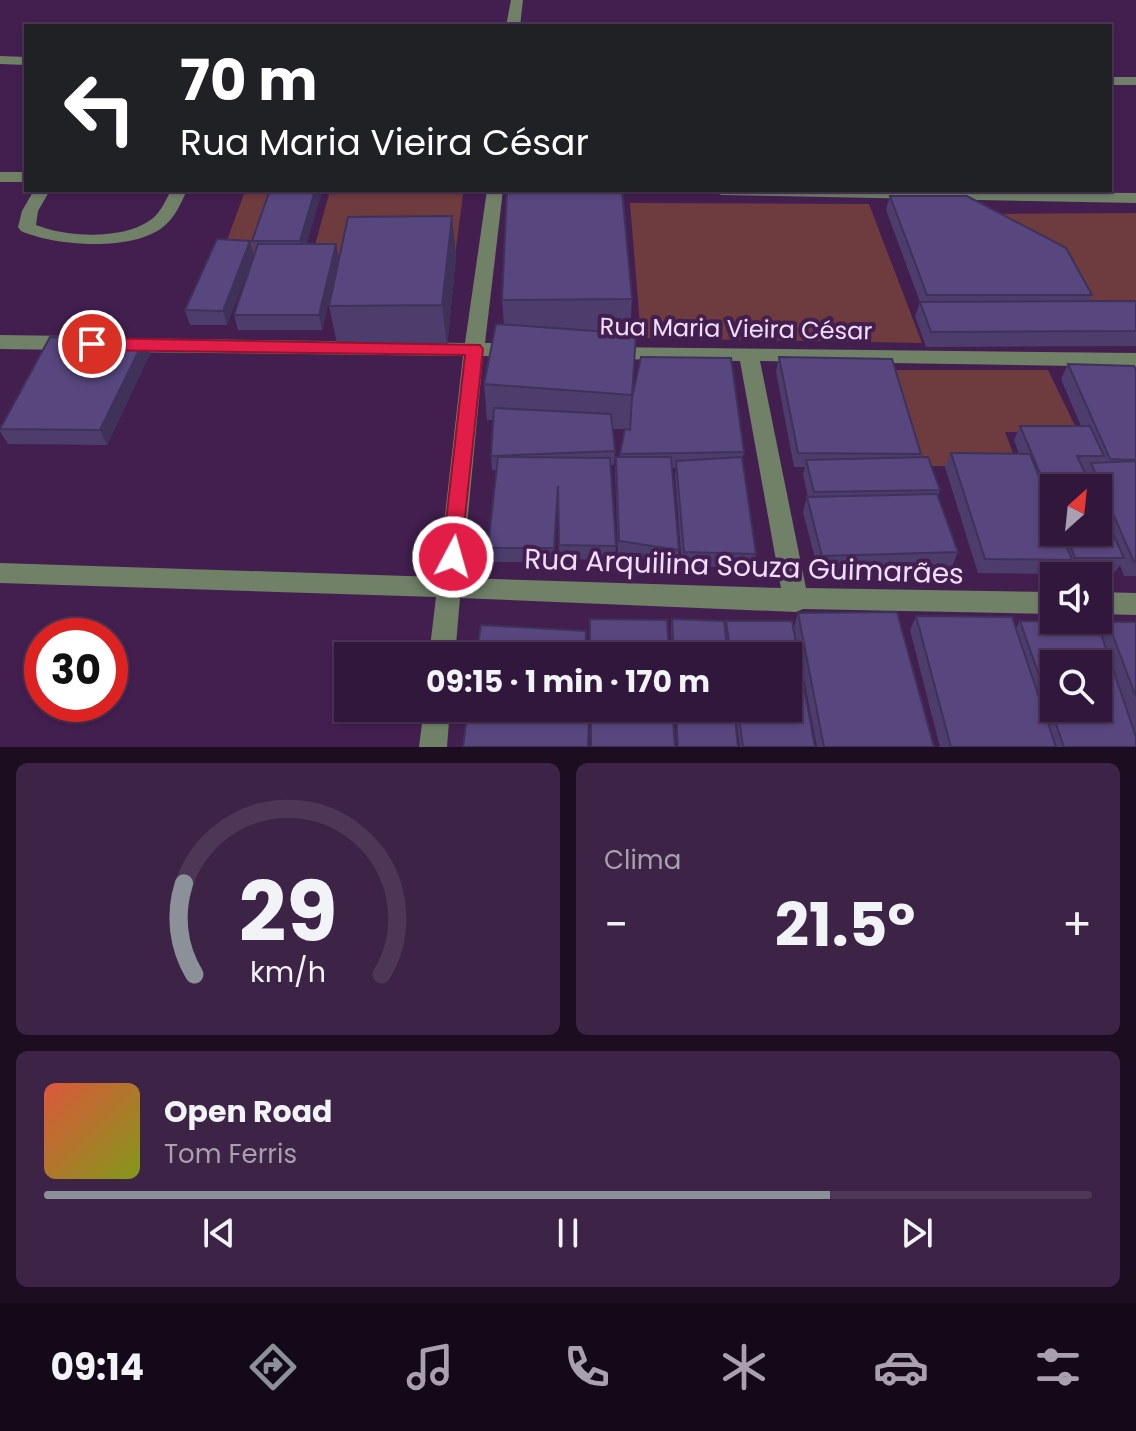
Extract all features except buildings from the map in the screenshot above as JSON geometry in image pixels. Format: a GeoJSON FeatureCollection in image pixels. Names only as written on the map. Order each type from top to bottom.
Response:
{"type":"FeatureCollection","features":[{"type":"Feature","properties":{"kind":"street"},"geometry":{"type":"LineString","coordinates":[[513,24],[517,0]]}},
{"type":"Feature","properties":{"kind":"street"},"geometry":{"type":"LineString","coordinates":[[0,60],[24,61]]}},
{"type":"Feature","properties":{"kind":"street"},"geometry":{"type":"LineString","coordinates":[[1112,81],[1136,81]]}},
{"type":"Feature","properties":{"kind":"street"},"geometry":{"type":"LineString","coordinates":[[0,177],[24,177]]}},
{"type":"Feature","properties":{"kind":"street"},"geometry":{"type":"LineString","coordinates":[[41,192],[30,211],[27,227],[40,235],[129,236],[152,227],[169,213],[178,192]]}},
{"type":"Feature","properties":{"kind":"street"},"geometry":{"type":"LineString","coordinates":[[444,642],[474,349],[495,192]]}},
{"type":"Feature","properties":{"kind":"street"},"geometry":{"type":"LineString","coordinates":[[825,192],[1136,198]]}},
{"type":"Feature","properties":{"kind":"street"},"geometry":{"type":"LineString","coordinates":[[0,342],[535,350]]}},
{"type":"Feature","properties":{"kind":"street","name":"Rua Maria Vieira César"},"geometry":{"type":"LineString","coordinates":[[581,351],[1136,360]]}},
{"type":"Feature","properties":{"kind":"street"},"geometry":{"type":"LineString","coordinates":[[749,356],[796,601]]}},
{"type":"Feature","properties":{"kind":"street","name":"Rua Arquilina Souza Guimarães"},"geometry":{"type":"LineString","coordinates":[[0,573],[635,592],[796,601],[1040,603]]}},
{"type":"Feature","properties":{"kind":"street"},"geometry":{"type":"LineString","coordinates":[[1112,603],[1136,604]]}},
{"type":"Feature","properties":{"kind":"street"},"geometry":{"type":"LineString","coordinates":[[433,747],[436,722]]}},
{"type":"Feature","properties":{"kind":"shaded area"},"geometry":{"type":"Polygon","coordinates":[[[245,192],[278,192],[257,254],[222,254],[245,192]]]}},
{"type":"Feature","properties":{"kind":"shaded area"},"geometry":{"type":"Polygon","coordinates":[[[329,194],[463,194],[455,256],[312,256],[329,194]]]}},
{"type":"Feature","properties":{"kind":"shaded area"},"geometry":{"type":"Polygon","coordinates":[[[630,203],[869,204],[922,343],[641,338],[630,203]]]}},
{"type":"Feature","properties":{"kind":"shaded area"},"geometry":{"type":"Polygon","coordinates":[[[1136,213],[1136,300],[1086,300],[973,214],[1136,213]]]}},
{"type":"Feature","properties":{"kind":"shaded area"},"geometry":{"type":"Polygon","coordinates":[[[890,370],[1048,370],[1078,432],[1005,432],[1018,466],[921,466],[890,370]]]}},
{"type":"Feature","properties":{"kind":"route"},"geometry":{"type":"LineString","coordinates":[[92,344],[337,350],[474,349],[453,557]]}}]}
